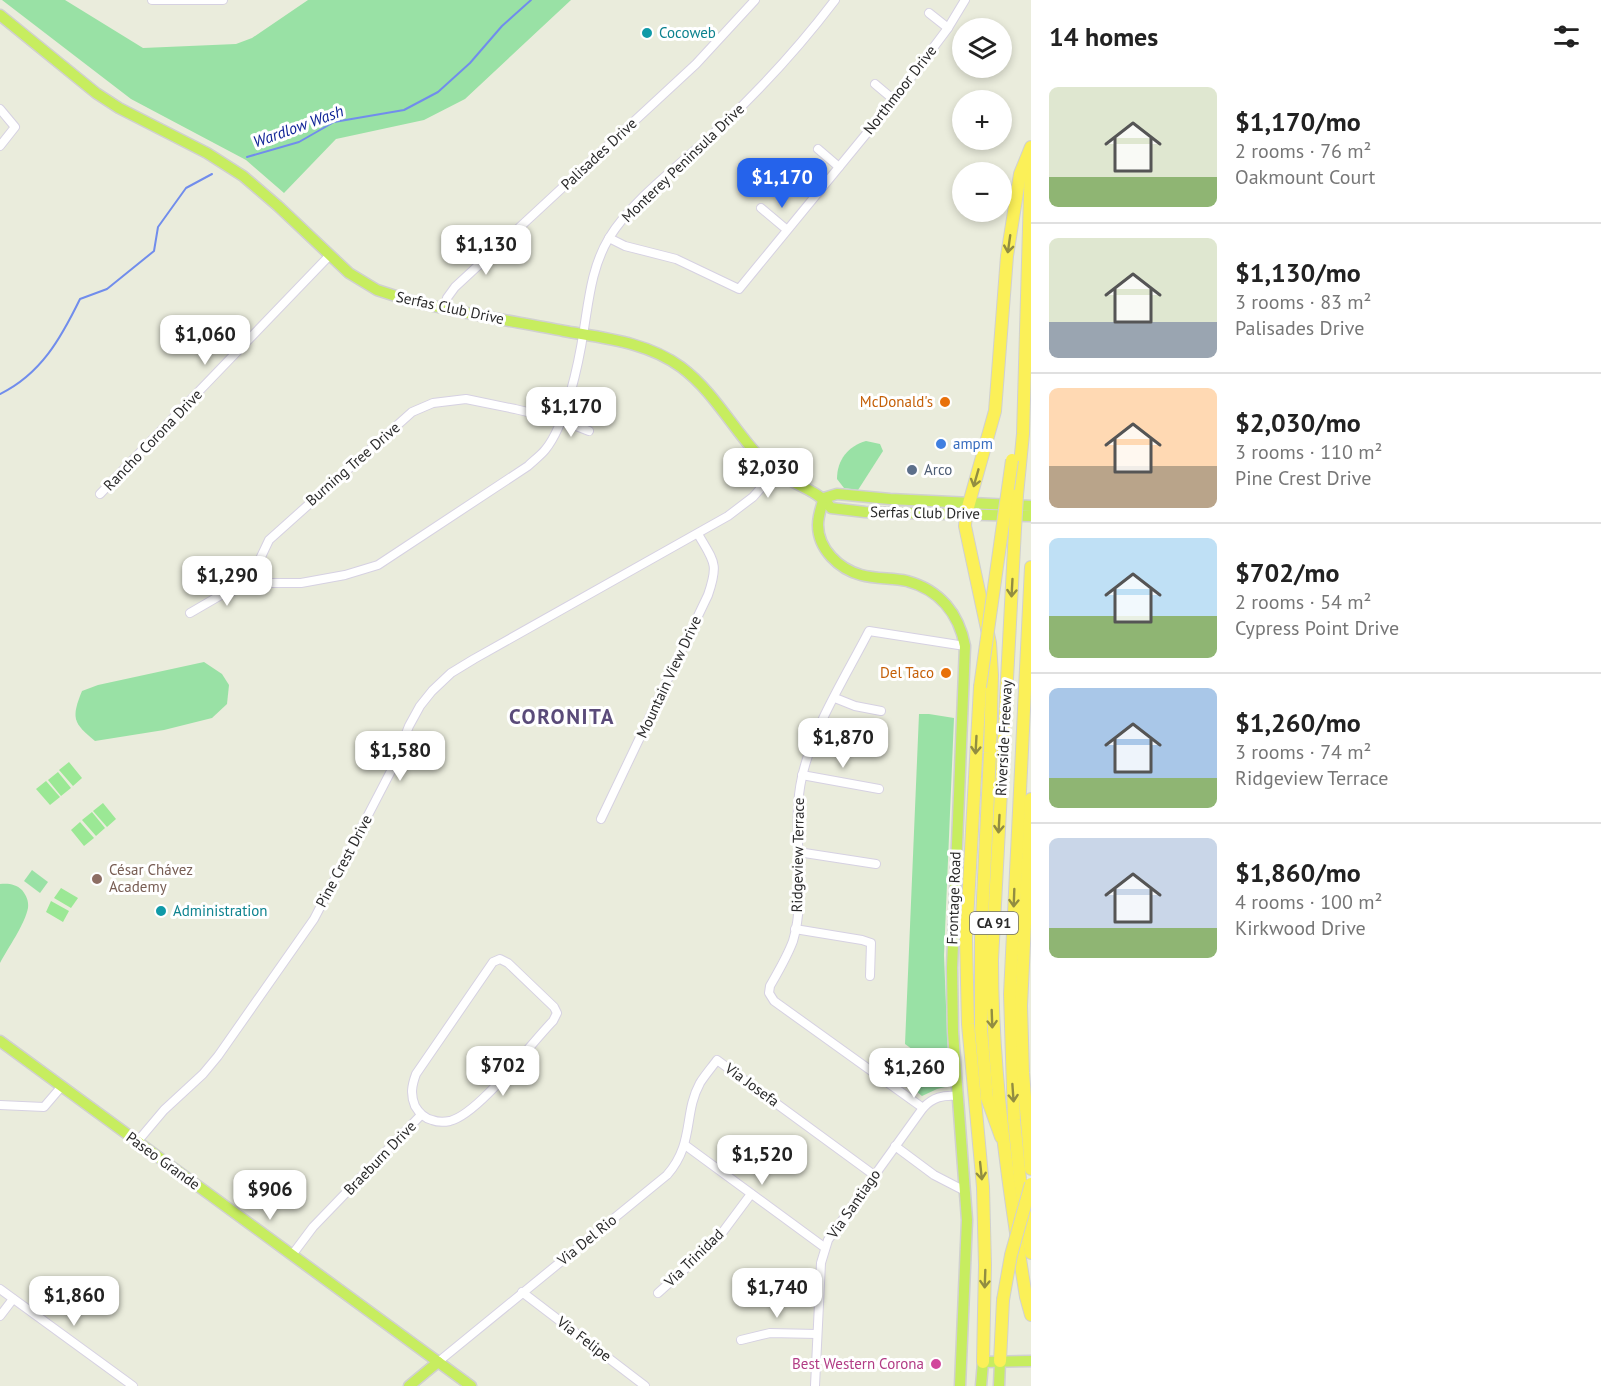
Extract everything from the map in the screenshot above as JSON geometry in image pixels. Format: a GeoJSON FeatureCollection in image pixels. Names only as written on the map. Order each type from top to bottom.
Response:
{"type":"FeatureCollection","features":[{"type":"Feature","properties":{"kind":"highway"},"geometry":{"type":"LineString","coordinates":[[1001,1137],[987,1098],[981,1019],[981,939],[991,719],[990,643],[965,526],[967,508],[995,411],[1007,256],[1020,174],[1031,147]]}},
{"type":"Feature","properties":{"kind":"highway","name":"Riverside Freeway"},"geometry":{"type":"LineString","coordinates":[[1031,159],[1023,434],[1017,495],[992,960],[992,1022],[1001,1137],[1022,1274],[1031,1315]]}},
{"type":"Feature","properties":{"kind":"highway"},"geometry":{"type":"LineString","coordinates":[[982,1362],[985,1265],[983,1198],[968,1024],[966,939],[980,687],[1012,460],[1023,434]]}},
{"type":"Feature","properties":{"kind":"highway"},"geometry":{"type":"LineString","coordinates":[[1031,567],[1010,994],[1014,1120],[1031,1253]]}},
{"type":"Feature","properties":{"kind":"highway"},"geometry":{"type":"LineString","coordinates":[[1031,799],[1021,1006],[1023,1073],[1031,1169]]}},
{"type":"Feature","properties":{"kind":"highway"},"geometry":{"type":"LineString","coordinates":[[1000,1361],[1003,1300],[1011,1255],[1031,1184]]}},
{"type":"Feature","properties":{"kind":"main road","name":"Serfas Club Drive"},"geometry":{"type":"LineString","coordinates":[[0,15],[96,93],[119,108],[207,153],[243,176],[359,279],[386,294],[642,347],[680,366],[705,388],[745,440],[775,472],[824,498],[837,494],[1031,516]]}},
{"type":"Feature","properties":{"kind":"main road","name":"Frontage Road"},"geometry":{"type":"LineString","coordinates":[[824,498],[818,529],[823,544],[832,557],[846,569],[861,575],[907,581],[941,599],[960,624],[965,646],[952,968],[957,1096],[967,1245],[960,1386]]}},
{"type":"Feature","properties":{"kind":"main road","name":"Serfas Club Drive"},"geometry":{"type":"LineString","coordinates":[[967,508],[1031,506]]}},
{"type":"Feature","properties":{"kind":"main road","name":"Paseo Grande"},"geometry":{"type":"LineString","coordinates":[[0,1041],[471,1386]]}},
{"type":"Feature","properties":{"kind":"main road"},"geometry":{"type":"LineString","coordinates":[[999,1386],[1000,1361]]}},
{"type":"Feature","properties":{"kind":"main road"},"geometry":{"type":"LineString","coordinates":[[981,1386],[982,1362],[1031,1361]]}},
{"type":"Feature","properties":{"kind":"main road","name":"Via Del Rio"},"geometry":{"type":"LineString","coordinates":[[409,1386],[438,1362]]}},
{"type":"Feature","properties":{"kind":"street"},"geometry":{"type":"LineString","coordinates":[[152,0],[223,0]]}},
{"type":"Feature","properties":{"kind":"street","name":"Palisades Drive"},"geometry":{"type":"LineString","coordinates":[[445,308],[447,297],[455,287],[702,58],[755,0]]}},
{"type":"Feature","properties":{"kind":"street","name":"Monterey Peninsula Drive"},"geometry":{"type":"LineString","coordinates":[[256,583],[301,583],[345,575],[378,565],[528,466],[546,449],[561,420],[571,390],[583,334],[591,278],[609,238],[633,207],[766,84],[811,33],[835,0]]}},
{"type":"Feature","properties":{"kind":"street","name":"Northmoor Drive"},"geometry":{"type":"LineString","coordinates":[[609,238],[626,246],[676,260],[739,289],[894,100],[948,28],[965,0]]}},
{"type":"Feature","properties":{"kind":"street"},"geometry":{"type":"LineString","coordinates":[[929,12],[948,28]]}},
{"type":"Feature","properties":{"kind":"street"},"geometry":{"type":"LineString","coordinates":[[875,84],[894,100]]}},
{"type":"Feature","properties":{"kind":"street"},"geometry":{"type":"LineString","coordinates":[[0,109],[15,127],[0,146]]}},
{"type":"Feature","properties":{"kind":"street"},"geometry":{"type":"LineString","coordinates":[[818,149],[839,166]]}},
{"type":"Feature","properties":{"kind":"street"},"geometry":{"type":"LineString","coordinates":[[761,208],[786,229]]}},
{"type":"Feature","properties":{"kind":"street","name":"Rancho Corona Drive"},"geometry":{"type":"LineString","coordinates":[[100,494],[330,255]]}},
{"type":"Feature","properties":{"kind":"street","name":"Burning Tree Drive"},"geometry":{"type":"LineString","coordinates":[[256,583],[260,559],[269,540],[412,412],[433,403],[466,399],[561,420],[590,431]]}},
{"type":"Feature","properties":{"kind":"street","name":"Pine Crest Drive"},"geometry":{"type":"LineString","coordinates":[[137,1142],[157,1117],[203,1074],[218,1056],[314,919],[392,769],[409,726],[432,691],[451,673],[474,659],[742,507],[775,472]]}},
{"type":"Feature","properties":{"kind":"street","name":"Mountain View Drive"},"geometry":{"type":"LineString","coordinates":[[602,819],[708,595],[715,575],[713,561],[698,534]]}},
{"type":"Feature","properties":{"kind":"street"},"geometry":{"type":"LineString","coordinates":[[190,613],[221,595],[256,583]]}},
{"type":"Feature","properties":{"kind":"street","name":"Ridgeview Terrace"},"geometry":{"type":"LineString","coordinates":[[923,1108],[774,1001],[769,993],[770,986],[793,941],[795,929],[798,909],[798,797],[802,775],[816,736],[869,631],[965,646]]}},
{"type":"Feature","properties":{"kind":"street"},"geometry":{"type":"LineString","coordinates":[[835,698],[855,706],[880,711]]}},
{"type":"Feature","properties":{"kind":"street"},"geometry":{"type":"LineString","coordinates":[[802,775],[879,789]]}},
{"type":"Feature","properties":{"kind":"street"},"geometry":{"type":"LineString","coordinates":[[798,852],[876,864]]}},
{"type":"Feature","properties":{"kind":"street"},"geometry":{"type":"LineString","coordinates":[[795,929],[862,940],[871,944],[870,975]]}},
{"type":"Feature","properties":{"kind":"street"},"geometry":{"type":"LineString","coordinates":[[500,959],[508,963],[554,1007],[557,1013],[553,1021],[499,1082],[462,1116],[442,1122],[421,1115],[412,1094],[416,1074],[493,962],[500,959]]}},
{"type":"Feature","properties":{"kind":"street","name":"Via Del Rio"},"geometry":{"type":"LineString","coordinates":[[438,1362],[666,1175],[680,1159],[694,1098],[700,1083],[717,1060]]}},
{"type":"Feature","properties":{"kind":"street","name":"Via Josefa"},"geometry":{"type":"LineString","coordinates":[[717,1060],[874,1175]]}},
{"type":"Feature","properties":{"kind":"street"},"geometry":{"type":"LineString","coordinates":[[0,1105],[44,1107],[62,1086]]}},
{"type":"Feature","properties":{"kind":"street","name":"Via Santiago"},"geometry":{"type":"LineString","coordinates":[[815,1386],[821,1263],[824,1247],[831,1233],[928,1102],[939,1097],[957,1096]]}},
{"type":"Feature","properties":{"kind":"street","name":"Braeburn Drive"},"geometry":{"type":"LineString","coordinates":[[292,1255],[313,1227],[421,1115]]}},
{"type":"Feature","properties":{"kind":"street"},"geometry":{"type":"LineString","coordinates":[[685,1145],[824,1247]]}},
{"type":"Feature","properties":{"kind":"street"},"geometry":{"type":"LineString","coordinates":[[895,1146],[934,1175],[965,1191]]}},
{"type":"Feature","properties":{"kind":"street","name":"Via Trinidad"},"geometry":{"type":"LineString","coordinates":[[658,1293],[716,1241],[751,1194]]}},
{"type":"Feature","properties":{"kind":"street"},"geometry":{"type":"LineString","coordinates":[[0,1289],[133,1386]]}},
{"type":"Feature","properties":{"kind":"street","name":"Via Felipe"},"geometry":{"type":"LineString","coordinates":[[522,1292],[645,1386]]}},
{"type":"Feature","properties":{"kind":"street"},"geometry":{"type":"LineString","coordinates":[[0,1316],[14,1299]]}},
{"type":"Feature","properties":{"kind":"street"},"geometry":{"type":"LineString","coordinates":[[741,1340],[770,1333],[817,1334]]}},
{"type":"Feature","properties":{"kind":"green space"},"geometry":{"type":"Polygon","coordinates":[[[2,0],[65,0],[143,48],[236,44],[252,38],[308,0],[571,0],[465,99],[424,120],[336,139],[284,193],[246,160],[131,99],[2,0]]]}},
{"type":"Feature","properties":{"kind":"green space"},"geometry":{"type":"Polygon","coordinates":[[[866,441],[880,444],[883,451],[858,490],[844,488],[837,479],[841,460],[854,446],[866,441]]]}},
{"type":"Feature","properties":{"kind":"green space"},"geometry":{"type":"Polygon","coordinates":[[[204,662],[222,674],[229,685],[227,704],[212,718],[164,730],[95,741],[78,724],[75,714],[82,691],[98,685],[204,662]]]}},
{"type":"Feature","properties":{"kind":"green space"},"geometry":{"type":"Polygon","coordinates":[[[919,714],[954,718],[944,955],[949,1082],[945,1087],[922,1096],[897,1075],[916,1052],[905,1044],[919,714]]]}},
{"type":"Feature","properties":{"kind":"green space"},"geometry":{"type":"Polygon","coordinates":[[[69,762],[82,778],[73,786],[59,770],[69,762]]]}},
{"type":"Feature","properties":{"kind":"green space"},"geometry":{"type":"Polygon","coordinates":[[[58,772],[71,788],[61,796],[48,780],[58,772]]]}},
{"type":"Feature","properties":{"kind":"green space"},"geometry":{"type":"Polygon","coordinates":[[[46,781],[60,797],[50,805],[36,789],[46,781]]]}},
{"type":"Feature","properties":{"kind":"green space"},"geometry":{"type":"Polygon","coordinates":[[[103,803],[116,819],[107,827],[93,811],[103,803]]]}},
{"type":"Feature","properties":{"kind":"green space"},"geometry":{"type":"Polygon","coordinates":[[[92,812],[105,828],[96,836],[82,820],[92,812]]]}},
{"type":"Feature","properties":{"kind":"green space"},"geometry":{"type":"Polygon","coordinates":[[[80,822],[94,838],[84,846],[71,830],[80,822]]]}},
{"type":"Feature","properties":{"kind":"green space"},"geometry":{"type":"Polygon","coordinates":[[[32,870],[48,882],[40,893],[24,881],[32,870]]]}},
{"type":"Feature","properties":{"kind":"green space"},"geometry":{"type":"Polygon","coordinates":[[[0,884],[12,884],[20,888],[26,896],[28,905],[16,936],[0,963],[0,884]]]}},
{"type":"Feature","properties":{"kind":"green space"},"geometry":{"type":"Polygon","coordinates":[[[61,888],[78,898],[71,908],[54,898],[61,888]]]}},
{"type":"Feature","properties":{"kind":"green space"},"geometry":{"type":"Polygon","coordinates":[[[51,901],[69,911],[63,922],[46,912],[51,901]]]}},
{"type":"Feature","properties":{"kind":"waterway","name":"Wardlow Wash"},"geometry":{"type":"LineString","coordinates":[[247,157],[299,142],[334,122],[404,110],[438,92],[470,63],[502,26],[531,0]]}},
{"type":"Feature","properties":{"kind":"waterway","name":"Wardlow Wash"},"geometry":{"type":"LineString","coordinates":[[0,394],[27,376],[48,354],[80,299],[107,289],[154,251],[158,227],[186,188],[212,174]]}},
{"type":"Feature","properties":{"kind":"place","name":"Cocoweb"},"geometry":{"type":"Point","coordinates":[647,33]}},
{"type":"Feature","properties":{"kind":"place","name":"McDonald's"},"geometry":{"type":"Point","coordinates":[945,402]}},
{"type":"Feature","properties":{"kind":"place","name":"ampm"},"geometry":{"type":"Point","coordinates":[941,444]}},
{"type":"Feature","properties":{"kind":"place","name":"Arco"},"geometry":{"type":"Point","coordinates":[912,470]}},
{"type":"Feature","properties":{"kind":"place","name":"Del Taco"},"geometry":{"type":"Point","coordinates":[946,673]}},
{"type":"Feature","properties":{"kind":"place","name":"César Chávez Academy"},"geometry":{"type":"Point","coordinates":[97,879]}},
{"type":"Feature","properties":{"kind":"place","name":"Administration"},"geometry":{"type":"Point","coordinates":[161,911]}},
{"type":"Feature","properties":{"kind":"place","name":"Best Western Corona"},"geometry":{"type":"Point","coordinates":[936,1364]}},
{"type":"Feature","properties":{"kind":"district","name":"CORONITA"},"geometry":{"type":"Point","coordinates":[562,717]}}]}
